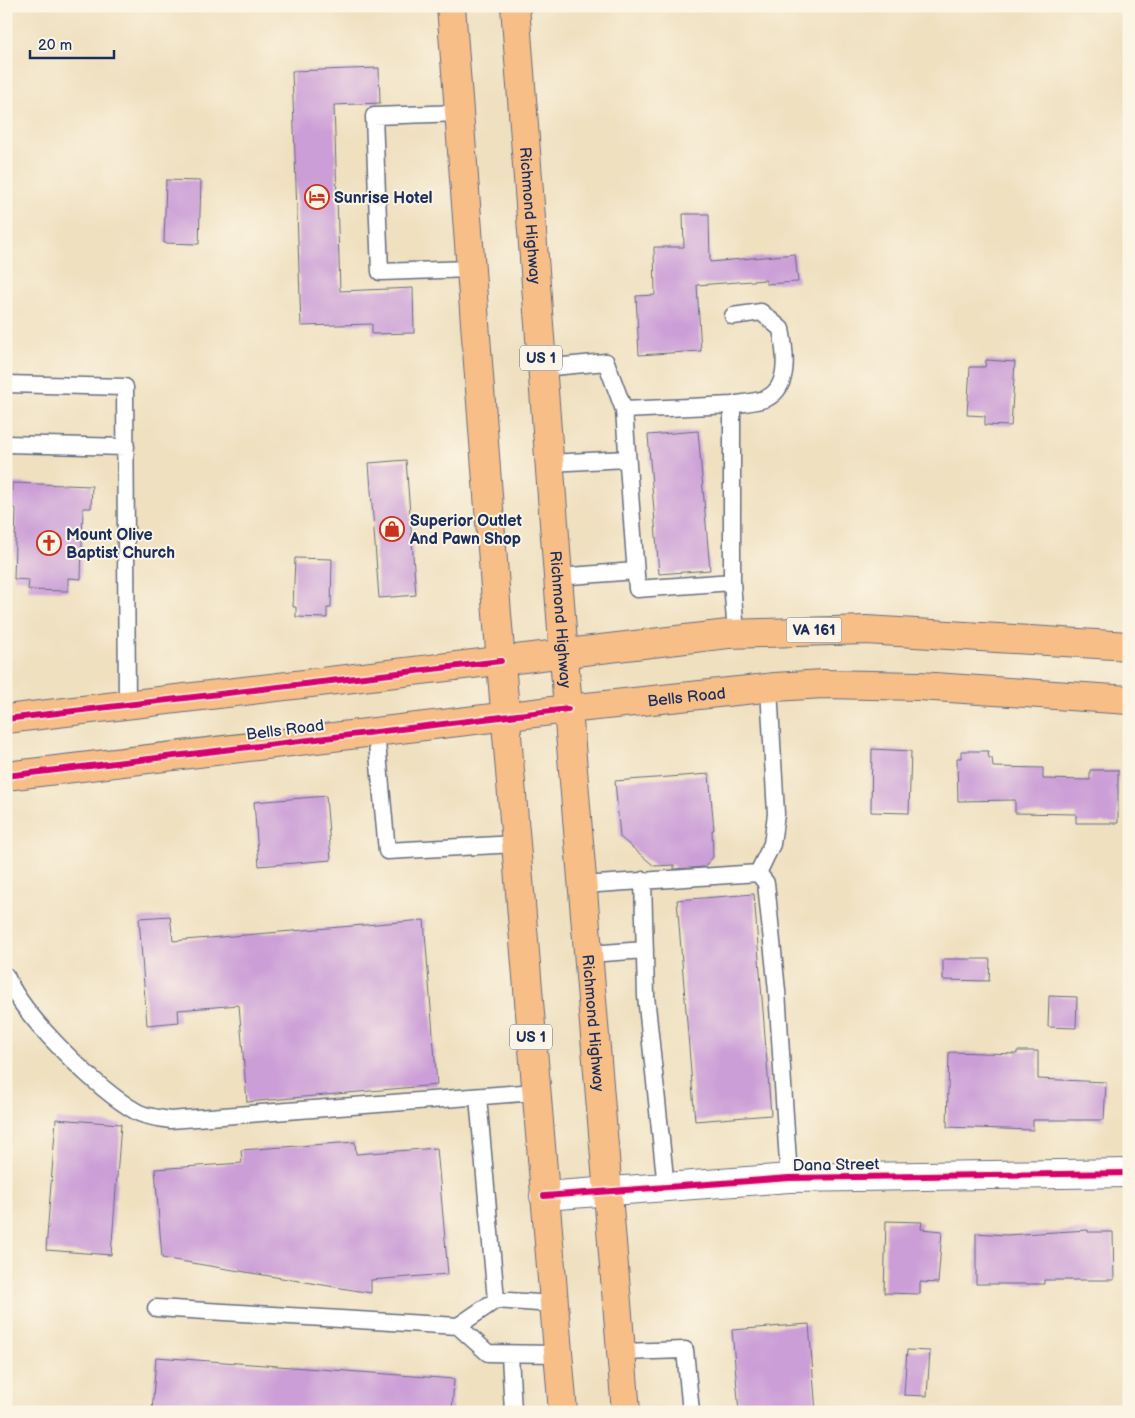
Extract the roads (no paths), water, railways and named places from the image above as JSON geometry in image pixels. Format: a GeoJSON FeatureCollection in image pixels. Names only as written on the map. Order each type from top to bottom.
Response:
{"type":"FeatureCollection","features":[{"type":"Feature","properties":{"kind":"main road","name":"US 1"},"geometry":{"type":"LineString","coordinates":[[451,6],[505,717],[563,1412]]}},
{"type":"Feature","properties":{"kind":"main road","name":"Richmond Highway"},"geometry":{"type":"LineString","coordinates":[[515,6],[568,709],[626,1412]]}},
{"type":"Feature","properties":{"kind":"main road","name":"VA 161"},"geometry":{"type":"LineString","coordinates":[[6,719],[736,634],[866,630],[1129,646]]}},
{"type":"Feature","properties":{"kind":"main road","name":"Bells Road"},"geometry":{"type":"LineString","coordinates":[[6,776],[568,709],[823,684],[919,686],[1129,700]]}},
{"type":"Feature","properties":{"kind":"street","name":"Dana Street"},"geometry":{"type":"LineString","coordinates":[[544,1196],[789,1178],[1129,1173]]}},
{"type":"Feature","properties":{"kind":"lane"},"geometry":{"type":"LineString","coordinates":[[460,113],[374,116],[380,272],[471,269]]}},
{"type":"Feature","properties":{"kind":"lane"},"geometry":{"type":"LineString","coordinates":[[624,410],[732,405],[768,398],[784,380],[785,349],[781,329],[761,312],[733,316]]}},
{"type":"Feature","properties":{"kind":"lane"},"geometry":{"type":"LineString","coordinates":[[542,368],[606,362],[624,410],[637,589],[732,582]]}},
{"type":"Feature","properties":{"kind":"lane"},"geometry":{"type":"LineString","coordinates":[[6,384],[125,387],[127,705]]}},
{"type":"Feature","properties":{"kind":"lane"},"geometry":{"type":"LineString","coordinates":[[732,405],[732,582],[736,634]]}},
{"type":"Feature","properties":{"kind":"lane"},"geometry":{"type":"LineString","coordinates":[[6,444],[126,448]]}},
{"type":"Feature","properties":{"kind":"lane"},"geometry":{"type":"LineString","coordinates":[[549,463],[627,459]]}},
{"type":"Feature","properties":{"kind":"lane"},"geometry":{"type":"LineString","coordinates":[[558,577],[636,571]]}},
{"type":"Feature","properties":{"kind":"lane"},"geometry":{"type":"LineString","coordinates":[[758,873],[772,844],[776,814],[769,688]]}},
{"type":"Feature","properties":{"kind":"lane"},"geometry":{"type":"LineString","coordinates":[[376,732],[387,851],[516,844]]}},
{"type":"Feature","properties":{"kind":"lane"},"geometry":{"type":"LineString","coordinates":[[583,885],[758,873]]}},
{"type":"Feature","properties":{"kind":"lane"},"geometry":{"type":"LineString","coordinates":[[758,873],[766,883],[777,991],[789,1178]]}},
{"type":"Feature","properties":{"kind":"lane"},"geometry":{"type":"LineString","coordinates":[[643,880],[646,996],[666,1187]]}},
{"type":"Feature","properties":{"kind":"lane"},"geometry":{"type":"LineString","coordinates":[[589,954],[645,950]]}},
{"type":"Feature","properties":{"kind":"lane"},"geometry":{"type":"LineString","coordinates":[[6,976],[12,991],[40,1027],[111,1094],[139,1113],[170,1120],[536,1092]]}},
{"type":"Feature","properties":{"kind":"lane"},"geometry":{"type":"LineString","coordinates":[[478,1096],[496,1300]]}},
{"type":"Feature","properties":{"kind":"lane"},"geometry":{"type":"LineString","coordinates":[[156,1308],[458,1326],[496,1300],[553,1304]]}},
{"type":"Feature","properties":{"kind":"lane"},"geometry":{"type":"LineString","coordinates":[[458,1326],[488,1353],[510,1355],[559,1354]]}},
{"type":"Feature","properties":{"kind":"lane"},"geometry":{"type":"LineString","coordinates":[[622,1352],[685,1350],[691,1412]]}},
{"type":"Feature","properties":{"kind":"lane"},"geometry":{"type":"LineString","coordinates":[[510,1355],[512,1412]]}},
{"type":"Feature","properties":{"kind":"place","name":"Sunrise Hotel"},"geometry":{"type":"Point","coordinates":[317,197]}},
{"type":"Feature","properties":{"kind":"place","name":"Superior Outlet And Pawn Shop"},"geometry":{"type":"Point","coordinates":[392,529]}},
{"type":"Feature","properties":{"kind":"place","name":"Mount Olive Baptist Church"},"geometry":{"type":"Point","coordinates":[49,543]}}]}
